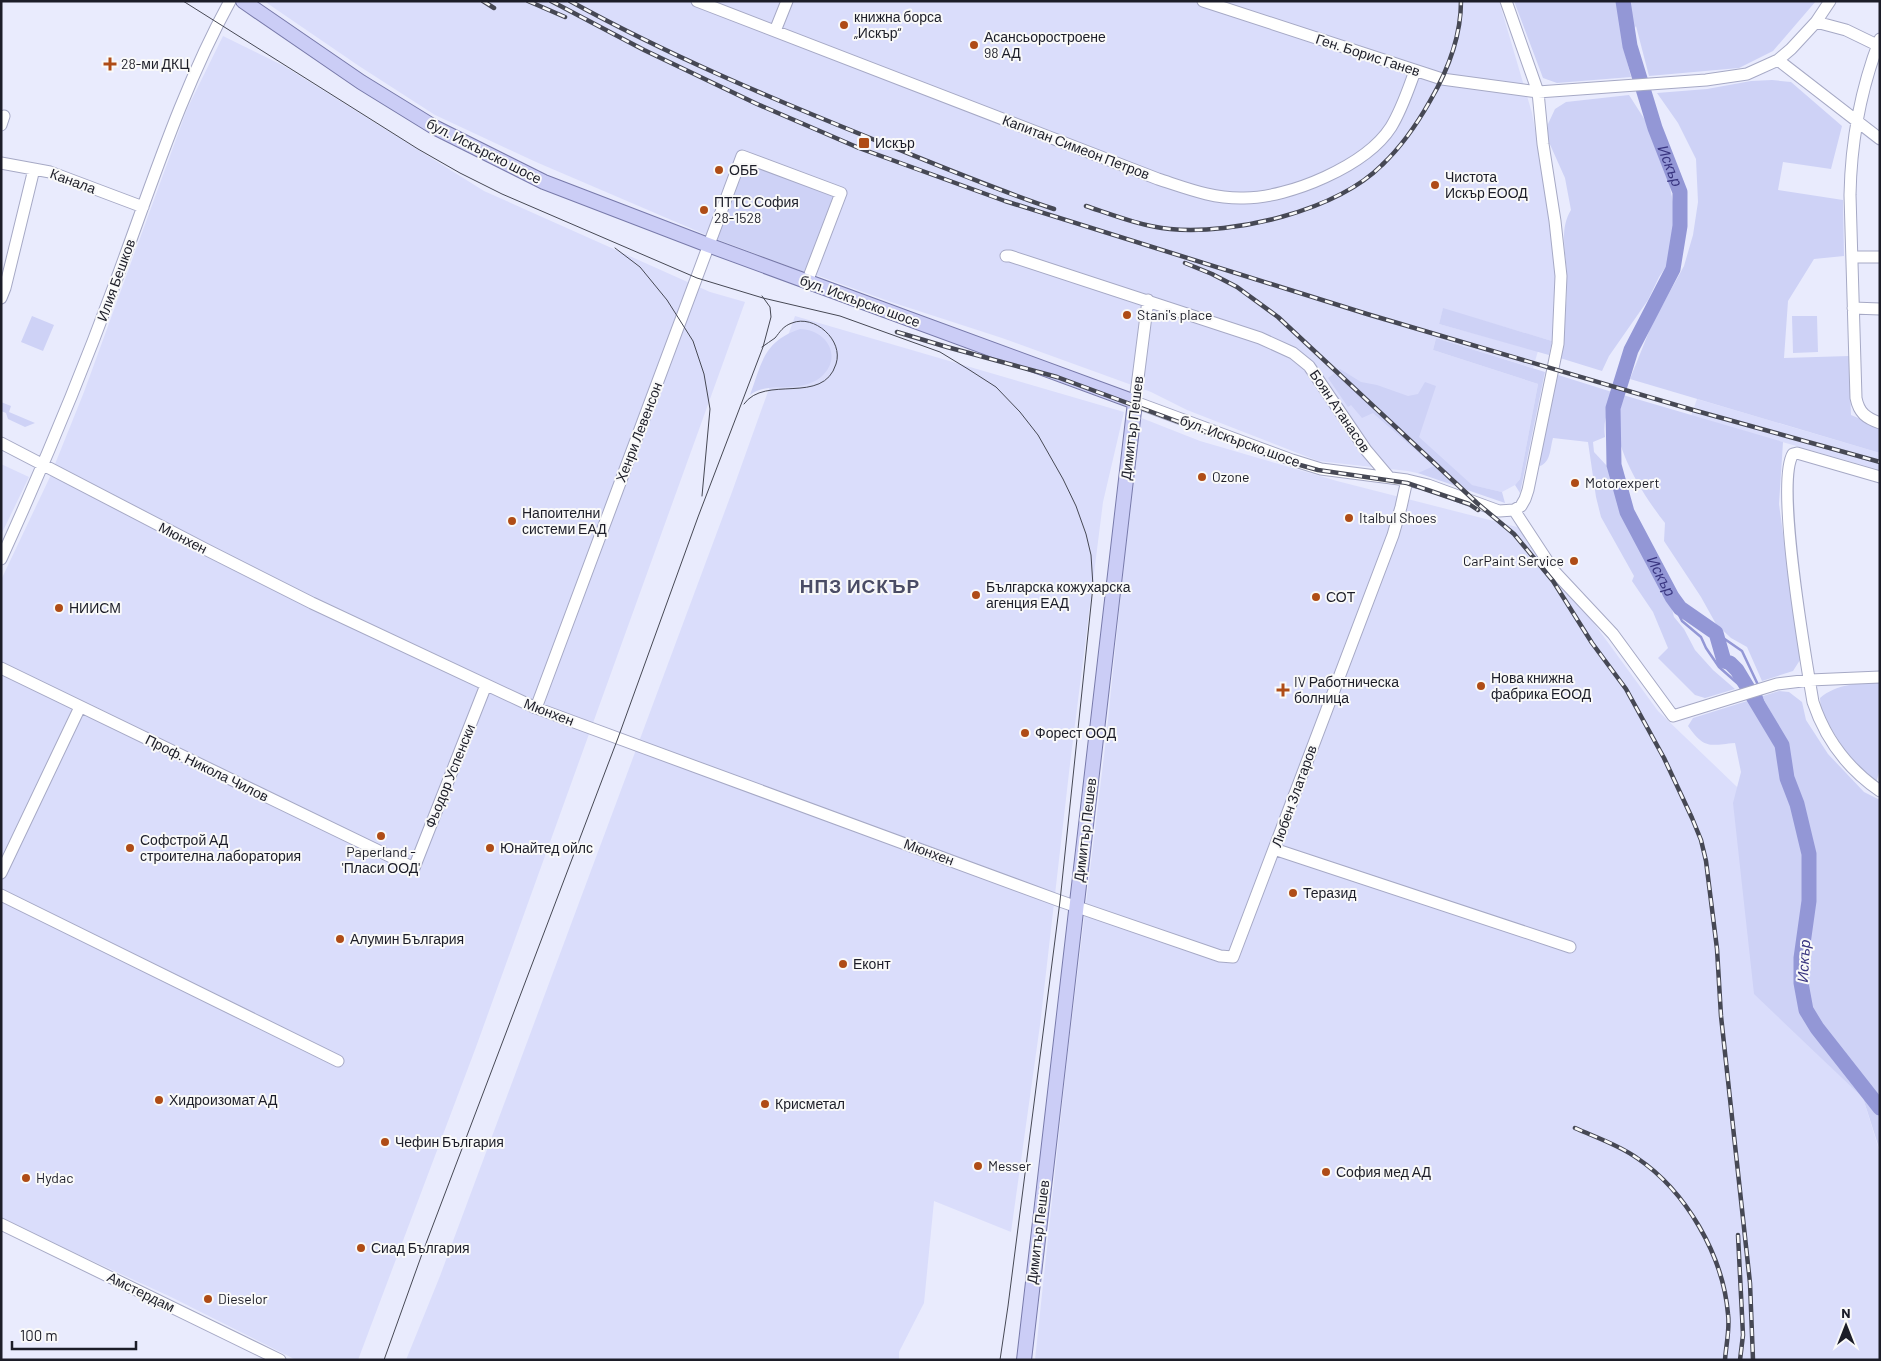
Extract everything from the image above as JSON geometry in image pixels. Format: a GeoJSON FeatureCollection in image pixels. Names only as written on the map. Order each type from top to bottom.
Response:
{"type":"FeatureCollection","features":[{"type":"Feature","properties":{"kind":"main road","name":"бул. Искърско шосе"},"geometry":{"type":"LineString","coordinates":[[243,1],[361,82],[434,128],[544,182],[708,245],[1134,402]]}},
{"type":"Feature","properties":{"kind":"main road","name":"Димитър Пешев"},"geometry":{"type":"LineString","coordinates":[[1024,1360],[1134,402]]}},
{"type":"Feature","properties":{"kind":"street","name":"Илия Бешков"},"geometry":{"type":"LineString","coordinates":[[1,559],[44,465],[82,373],[143,207],[202,57],[230,1]]}},
{"type":"Feature","properties":{"kind":"street","name":"Капитан Симеон Петров"},"geometry":{"type":"LineString","coordinates":[[697,1],[1158,179],[1204,194],[1244,198],[1281,193],[1316,182],[1350,163],[1375,145],[1394,121],[1402,107],[1415,71]]}},
{"type":"Feature","properties":{"kind":"street"},"geometry":{"type":"LineString","coordinates":[[775,31],[787,1]]}},
{"type":"Feature","properties":{"kind":"street","name":"Ген. Борис Ганев"},"geometry":{"type":"LineString","coordinates":[[1203,1],[1415,71],[1457,82],[1538,92],[1706,80],[1747,74],[1778,60],[1802,39],[1830,1]]}},
{"type":"Feature","properties":{"kind":"street"},"geometry":{"type":"LineString","coordinates":[[1506,1],[1538,92],[1561,276],[1558,344],[1526,499],[1521,506],[1514,510],[1554,571],[1613,634],[1673,716],[1777,684],[1810,680],[1880,677]]}},
{"type":"Feature","properties":{"kind":"street"},"geometry":{"type":"LineString","coordinates":[[1816,22],[1879,42],[1857,122],[1850,169],[1856,392],[1858,407],[1862,414],[1880,423]]}},
{"type":"Feature","properties":{"kind":"street"},"geometry":{"type":"LineString","coordinates":[[1778,60],[1880,139]]}},
{"type":"Feature","properties":{"kind":"street","name":"Хенри Левенсон"},"geometry":{"type":"LineString","coordinates":[[536,708],[742,156],[841,193],[808,282]]}},
{"type":"Feature","properties":{"kind":"street","name":"Канала"},"geometry":{"type":"LineString","coordinates":[[1,163],[50,172],[143,207]]}},
{"type":"Feature","properties":{"kind":"street"},"geometry":{"type":"LineString","coordinates":[[3,291],[34,168]]}},
{"type":"Feature","properties":{"kind":"street","name":"Боян Атанасов"},"geometry":{"type":"LineString","coordinates":[[1006,256],[1148,300],[1283,347],[1301,358],[1319,378],[1366,450],[1388,476]]}},
{"type":"Feature","properties":{"kind":"street"},"geometry":{"type":"LineString","coordinates":[[1852,257],[1880,257]]}},
{"type":"Feature","properties":{"kind":"street","name":"Димитър Пешев"},"geometry":{"type":"LineString","coordinates":[[1134,402],[1148,300]]}},
{"type":"Feature","properties":{"kind":"street"},"geometry":{"type":"LineString","coordinates":[[1853,308],[1880,309]]}},
{"type":"Feature","properties":{"kind":"street","name":"бул. Искърско шосе"},"geometry":{"type":"LineString","coordinates":[[1134,402],[1321,469],[1388,476],[1407,480],[1428,485],[1499,511],[1514,510]]}},
{"type":"Feature","properties":{"kind":"street"},"geometry":{"type":"LineString","coordinates":[[1,443],[44,465]]}},
{"type":"Feature","properties":{"kind":"street"},"geometry":{"type":"LineString","coordinates":[[1880,477],[1797,453],[1791,456],[1788,496],[1788,519],[1813,702],[1820,722],[1848,764],[1865,781],[1880,791]]}},
{"type":"Feature","properties":{"kind":"street","name":"Мюнхен"},"geometry":{"type":"LineString","coordinates":[[44,465],[215,555],[536,708],[1076,906]]}},
{"type":"Feature","properties":{"kind":"street","name":"Любен Златаров"},"geometry":{"type":"LineString","coordinates":[[1076,906],[1220,956],[1233,957],[1393,535],[1407,480]]}},
{"type":"Feature","properties":{"kind":"street","name":"Проф. Никола Чилов"},"geometry":{"type":"LineString","coordinates":[[1,668],[414,868]]}},
{"type":"Feature","properties":{"kind":"street","name":"Фьодор Успенски"},"geometry":{"type":"LineString","coordinates":[[414,868],[486,685]]}},
{"type":"Feature","properties":{"kind":"street"},"geometry":{"type":"LineString","coordinates":[[1,873],[80,707]]}},
{"type":"Feature","properties":{"kind":"street"},"geometry":{"type":"LineString","coordinates":[[1274,849],[1570,947]]}},
{"type":"Feature","properties":{"kind":"street"},"geometry":{"type":"LineString","coordinates":[[1,895],[338,1061]]}},
{"type":"Feature","properties":{"kind":"street","name":"Амстердам"},"geometry":{"type":"LineString","coordinates":[[1,1224],[280,1360]]}},
{"type":"Feature","properties":{"kind":"shaded area"},"geometry":{"type":"Polygon","coordinates":[[[264,1],[1499,1],[1532,113],[1553,226],[1555,276],[1552,341],[1443,309],[1439,324],[1538,351],[1533,368],[1436,338],[1433,350],[1538,384],[1520,479],[1515,485],[1502,492],[1408,471],[1318,461],[1187,410],[1151,392],[1002,338],[891,302],[711,237],[536,162],[435,115],[264,1]]]}},
{"type":"Feature","properties":{"kind":"shaded area"},"geometry":{"type":"Polygon","coordinates":[[[1514,1],[1816,1],[1773,51],[1739,68],[1649,76],[1636,26],[1623,46],[1631,77],[1557,83],[1543,78],[1514,1]]]}},
{"type":"Feature","properties":{"kind":"shaded area"},"geometry":{"type":"Polygon","coordinates":[[[223,36],[284,66],[484,191],[710,292],[745,302],[476,1047],[358,1360],[296,1360],[171,1297],[1,1219],[1,580],[49,479],[84,392],[187,109],[223,36]]]}},
{"type":"Feature","properties":{"kind":"shaded area"},"geometry":{"type":"Polygon","coordinates":[[[1772,80],[1791,82],[1842,126],[1831,169],[1783,162],[1778,190],[1843,200],[1844,256],[1814,259],[1788,301],[1784,358],[1849,356],[1851,415],[1880,427],[1880,453],[1630,379],[1652,324],[1684,266],[1693,235],[1698,202],[1696,159],[1678,123],[1657,93],[1707,89],[1751,81],[1772,80]]]}},
{"type":"Feature","properties":{"kind":"shaded area"},"geometry":{"type":"Polygon","coordinates":[[[1629,95],[1645,120],[1668,177],[1676,217],[1667,265],[1648,300],[1609,356],[1602,371],[1560,358],[1567,289],[1564,235],[1567,218],[1571,210],[1565,178],[1548,140],[1548,124],[1555,109],[1566,102],[1629,95]]]}},
{"type":"Feature","properties":{"kind":"shaded area"},"geometry":{"type":"Polygon","coordinates":[[[742,156],[841,193],[810,274],[711,237],[742,156]]]}},
{"type":"Feature","properties":{"kind":"shaded area"},"geometry":{"type":"Polygon","coordinates":[[[1443,308],[1552,341],[1549,355],[1439,324],[1443,308]]]}},
{"type":"Feature","properties":{"kind":"shaded area"},"geometry":{"type":"Polygon","coordinates":[[[32,316],[54,325],[43,351],[21,342],[32,316]]]}},
{"type":"Feature","properties":{"kind":"shaded area"},"geometry":{"type":"Polygon","coordinates":[[[795,316],[1124,412],[1103,502],[1040,1025],[1011,1232],[934,1201],[924,1303],[899,1352],[899,1360],[406,1360],[440,1276],[732,492],[795,316]]]}},
{"type":"Feature","properties":{"kind":"shaded area"},"geometry":{"type":"Polygon","coordinates":[[[1792,316],[1817,316],[1818,352],[1793,353],[1792,316]]]}},
{"type":"Feature","properties":{"kind":"shaded area"},"geometry":{"type":"Polygon","coordinates":[[[800,329],[818,334],[825,340],[831,354],[828,370],[821,377],[803,385],[766,388],[750,395],[766,354],[772,346],[788,334],[800,329]]]}},
{"type":"Feature","properties":{"kind":"shaded area"},"geometry":{"type":"Polygon","coordinates":[[[1436,338],[1545,372],[1520,493],[1515,485],[1520,479],[1538,384],[1433,350],[1436,338]]]}},
{"type":"Feature","properties":{"kind":"shaded area"},"geometry":{"type":"Polygon","coordinates":[[[1340,369],[1361,382],[1377,385],[1408,396],[1418,394],[1425,382],[1436,386],[1419,437],[1472,485],[1502,492],[1505,503],[1418,473],[1434,466],[1373,413],[1362,418],[1351,405],[1348,407],[1328,378],[1340,369]]]}},
{"type":"Feature","properties":{"kind":"shaded area"},"geometry":{"type":"Polygon","coordinates":[[[1555,374],[1612,392],[1604,430],[1605,437],[1593,442],[1594,452],[1607,466],[1620,507],[1655,574],[1661,594],[1670,601],[1674,617],[1684,629],[1695,650],[1713,670],[1735,689],[1705,698],[1695,695],[1658,658],[1668,648],[1653,612],[1632,581],[1634,576],[1601,517],[1596,497],[1588,442],[1553,438],[1550,454],[1544,464],[1540,466],[1538,461],[1555,374]]]}},
{"type":"Feature","properties":{"kind":"shaded area"},"geometry":{"type":"Polygon","coordinates":[[[1623,395],[1783,442],[1779,504],[1800,660],[1793,671],[1762,681],[1747,647],[1731,638],[1716,624],[1701,597],[1664,541],[1665,523],[1635,477],[1628,464],[1619,438],[1617,422],[1623,395]]]}},
{"type":"Feature","properties":{"kind":"shaded area"},"geometry":{"type":"Polygon","coordinates":[[[1697,399],[1880,453],[1880,470],[1691,416],[1697,399]]]}},
{"type":"Feature","properties":{"kind":"shaded area"},"geometry":{"type":"Polygon","coordinates":[[[1,402],[11,406],[9,412],[35,423],[25,427],[8,419],[6,413],[1,411],[1,402]]]}},
{"type":"Feature","properties":{"kind":"shaded area"},"geometry":{"type":"Polygon","coordinates":[[[1139,417],[1200,441],[1337,481],[1525,529],[1658,711],[1761,810],[1828,1064],[1863,1098],[1880,1153],[1880,1360],[1035,1360],[1067,1059],[1106,739],[1139,417]]]}},
{"type":"Feature","properties":{"kind":"shaded area"},"geometry":{"type":"Polygon","coordinates":[[[1,464],[29,477],[1,535],[1,464]]]}},
{"type":"Feature","properties":{"kind":"shaded area"},"geometry":{"type":"Polygon","coordinates":[[[1880,682],[1880,769],[1876,783],[1849,758],[1821,711],[1820,698],[1840,687],[1880,682]]]}},
{"type":"Feature","properties":{"kind":"shaded area"},"geometry":{"type":"Polygon","coordinates":[[[1779,691],[1789,692],[1802,702],[1806,720],[1828,754],[1864,792],[1880,800],[1880,1151],[1863,1098],[1754,994],[1733,803],[1741,772],[1735,743],[1708,744],[1699,739],[1688,726],[1693,718],[1779,691]]]}},
{"type":"Feature","properties":{"kind":"waterway","name":"Искър"},"geometry":{"type":"LineString","coordinates":[[1623,1],[1630,46],[1655,128],[1680,192],[1680,226],[1673,269],[1631,350],[1613,408],[1614,465],[1627,512],[1672,597],[1680,608],[1716,633],[1724,661],[1730,663],[1737,670],[1782,745],[1787,778],[1797,804],[1809,854],[1809,901],[1801,958],[1801,983],[1806,1010],[1817,1028],[1880,1108]]}},
{"type":"Feature","properties":{"kind":"waterway"},"geometry":{"type":"LineString","coordinates":[[1675,601],[1682,621],[1701,637],[1719,667],[1745,690]]}},
{"type":"Feature","properties":{"kind":"waterway"},"geometry":{"type":"LineString","coordinates":[[1716,633],[1742,651],[1759,687]]}},
{"type":"Feature","properties":{"kind":"waterway"},"geometry":{"type":"LineString","coordinates":[[1760,692],[1770,724]]}},
{"type":"Feature","properties":{"kind":"tram line"},"geometry":{"type":"LineString","coordinates":[[183,1],[418,149],[502,194],[697,278],[763,298],[840,316],[940,352],[996,387],[1020,412],[1038,435],[1076,506],[1091,555],[1093,586],[1060,901],[1000,1360]]}},
{"type":"Feature","properties":{"kind":"tram line"},"geometry":{"type":"LineString","coordinates":[[615,248],[640,267],[667,300],[693,341],[704,374],[710,409],[702,496]]}},
{"type":"Feature","properties":{"kind":"tram line"},"geometry":{"type":"LineString","coordinates":[[384,1360],[422,1254],[618,738],[698,517],[763,347],[771,317],[770,307],[762,296]]}},
{"type":"Feature","properties":{"kind":"tram line"},"geometry":{"type":"LineString","coordinates":[[744,404],[753,395],[765,391],[819,384],[829,377],[836,364],[836,346],[831,338],[825,331],[809,322],[801,321],[789,324],[775,338],[762,347]]}},
{"type":"Feature","properties":{"kind":"railway"},"geometry":{"type":"LineString","coordinates":[[483,1],[494,8]]}},
{"type":"Feature","properties":{"kind":"railway"},"geometry":{"type":"LineString","coordinates":[[528,1],[565,17]]}},
{"type":"Feature","properties":{"kind":"railway"},"geometry":{"type":"LineString","coordinates":[[551,1],[644,50],[757,104],[859,148],[1005,201],[1367,314],[1693,410],[1880,462]]}},
{"type":"Feature","properties":{"kind":"railway"},"geometry":{"type":"LineString","coordinates":[[570,1],[680,57],[756,91],[961,175],[1054,209]]}},
{"type":"Feature","properties":{"kind":"railway"},"geometry":{"type":"LineString","coordinates":[[1086,206],[1148,225],[1170,229],[1196,230],[1253,224],[1283,217],[1338,195],[1362,181],[1382,165],[1402,143],[1420,118],[1436,90],[1452,53],[1459,27],[1461,1]]}},
{"type":"Feature","properties":{"kind":"railway"},"geometry":{"type":"LineString","coordinates":[[1185,263],[1237,287],[1278,317],[1477,503],[1514,534],[1553,581],[1592,643],[1626,689],[1664,758],[1701,840],[1706,861],[1717,949],[1721,1016],[1750,1283],[1753,1360]]}},
{"type":"Feature","properties":{"kind":"railway"},"geometry":{"type":"LineString","coordinates":[[897,332],[1057,377],[1282,460],[1318,470],[1407,483],[1469,504],[1478,510]]}},
{"type":"Feature","properties":{"kind":"railway"},"geometry":{"type":"LineString","coordinates":[[1575,1128],[1623,1149],[1655,1172],[1686,1206],[1699,1226],[1719,1269],[1725,1292],[1729,1325],[1725,1360]]}},
{"type":"Feature","properties":{"kind":"railway"},"geometry":{"type":"LineString","coordinates":[[1738,1235],[1743,1335],[1740,1360]]}},
{"type":"Feature","properties":{"kind":"place","name":"книжна борса „Искър“"},"geometry":{"type":"Point","coordinates":[844,25]}},
{"type":"Feature","properties":{"kind":"place","name":"Асансьоростроене 98 АД"},"geometry":{"type":"Point","coordinates":[974,45]}},
{"type":"Feature","properties":{"kind":"place","name":"28-ми ДКЦ"},"geometry":{"type":"Point","coordinates":[110,64]}},
{"type":"Feature","properties":{"kind":"place","name":"Искър"},"geometry":{"type":"Point","coordinates":[864,143]}},
{"type":"Feature","properties":{"kind":"place","name":"ОББ"},"geometry":{"type":"Point","coordinates":[719,170]}},
{"type":"Feature","properties":{"kind":"place","name":"Чистота Искър ЕООД"},"geometry":{"type":"Point","coordinates":[1435,185]}},
{"type":"Feature","properties":{"kind":"place","name":"ПТТС София 28-1528"},"geometry":{"type":"Point","coordinates":[704,210]}},
{"type":"Feature","properties":{"kind":"place","name":"Stani's place"},"geometry":{"type":"Point","coordinates":[1127,315]}},
{"type":"Feature","properties":{"kind":"place","name":"Ozone"},"geometry":{"type":"Point","coordinates":[1202,477]}},
{"type":"Feature","properties":{"kind":"place","name":"Motorexpert"},"geometry":{"type":"Point","coordinates":[1575,483]}},
{"type":"Feature","properties":{"kind":"place","name":"Italbul Shoes"},"geometry":{"type":"Point","coordinates":[1349,518]}},
{"type":"Feature","properties":{"kind":"place","name":"Напоителни системи ЕАД"},"geometry":{"type":"Point","coordinates":[512,521]}},
{"type":"Feature","properties":{"kind":"place","name":"CarPaint Service"},"geometry":{"type":"Point","coordinates":[1574,561]}},
{"type":"Feature","properties":{"kind":"place","name":"Българска кожухарска агенция ЕАД"},"geometry":{"type":"Point","coordinates":[976,595]}},
{"type":"Feature","properties":{"kind":"place","name":"СОТ"},"geometry":{"type":"Point","coordinates":[1316,597]}},
{"type":"Feature","properties":{"kind":"place","name":"НИИСМ"},"geometry":{"type":"Point","coordinates":[59,608]}},
{"type":"Feature","properties":{"kind":"place","name":"Нова книжна фабрика ЕООД"},"geometry":{"type":"Point","coordinates":[1481,686]}},
{"type":"Feature","properties":{"kind":"place","name":"IV Работническа болница"},"geometry":{"type":"Point","coordinates":[1283,690]}},
{"type":"Feature","properties":{"kind":"place","name":"Форест ООД"},"geometry":{"type":"Point","coordinates":[1025,733]}},
{"type":"Feature","properties":{"kind":"place","name":"Paperland - 'Пласи ООД'"},"geometry":{"type":"Point","coordinates":[381,836]}},
{"type":"Feature","properties":{"kind":"place","name":"Софстрой АД строителна лаборатория"},"geometry":{"type":"Point","coordinates":[130,848]}},
{"type":"Feature","properties":{"kind":"place","name":"Юнайтед ойлс"},"geometry":{"type":"Point","coordinates":[490,848]}},
{"type":"Feature","properties":{"kind":"place","name":"Теразид"},"geometry":{"type":"Point","coordinates":[1293,893]}},
{"type":"Feature","properties":{"kind":"place","name":"Алумин България"},"geometry":{"type":"Point","coordinates":[340,939]}},
{"type":"Feature","properties":{"kind":"place","name":"Еконт"},"geometry":{"type":"Point","coordinates":[843,964]}},
{"type":"Feature","properties":{"kind":"place","name":"Хидроизомат АД"},"geometry":{"type":"Point","coordinates":[159,1100]}},
{"type":"Feature","properties":{"kind":"place","name":"Крисметал"},"geometry":{"type":"Point","coordinates":[765,1104]}},
{"type":"Feature","properties":{"kind":"place","name":"Чефин България"},"geometry":{"type":"Point","coordinates":[385,1142]}},
{"type":"Feature","properties":{"kind":"place","name":"Messer"},"geometry":{"type":"Point","coordinates":[978,1166]}},
{"type":"Feature","properties":{"kind":"place","name":"София мед АД"},"geometry":{"type":"Point","coordinates":[1326,1172]}},
{"type":"Feature","properties":{"kind":"place","name":"Hydac"},"geometry":{"type":"Point","coordinates":[26,1178]}},
{"type":"Feature","properties":{"kind":"place","name":"Сиад България"},"geometry":{"type":"Point","coordinates":[361,1248]}},
{"type":"Feature","properties":{"kind":"place","name":"Dieselor"},"geometry":{"type":"Point","coordinates":[208,1299]}},
{"type":"Feature","properties":{"kind":"district","name":"НПЗ ИСКЪР"},"geometry":{"type":"Point","coordinates":[860,586]}}]}
